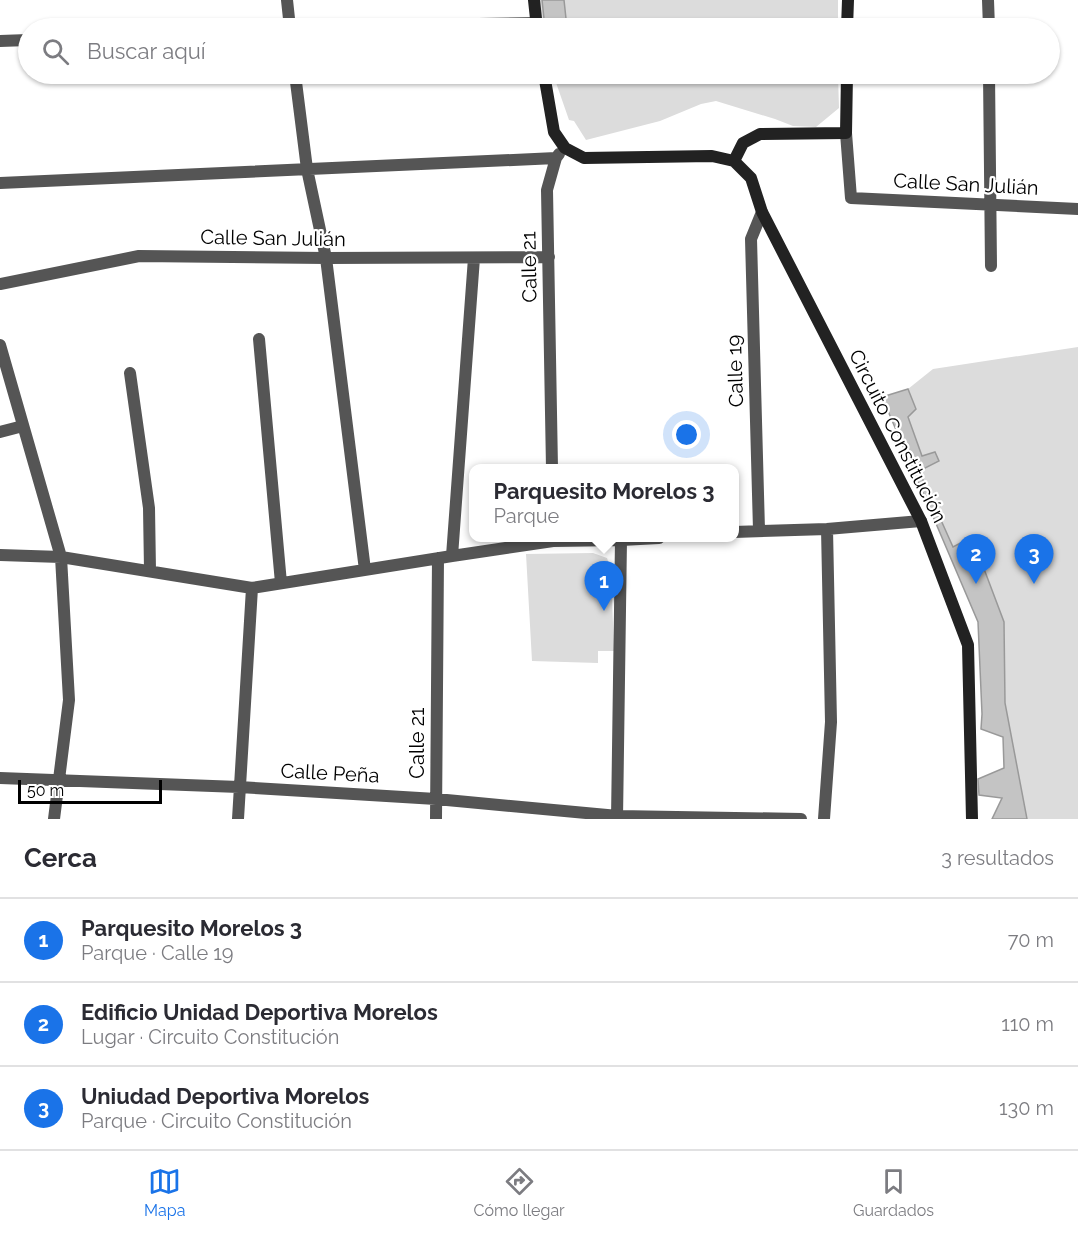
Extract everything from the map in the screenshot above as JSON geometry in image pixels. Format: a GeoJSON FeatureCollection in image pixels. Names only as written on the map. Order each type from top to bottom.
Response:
{"type":"FeatureCollection","features":[{"type":"Feature","properties":{"kind":"main road"},"geometry":{"type":"LineString","coordinates":[[534,0],[535,18]]}},
{"type":"Feature","properties":{"kind":"main road"},"geometry":{"type":"LineString","coordinates":[[847,18],[848,0]]}},
{"type":"Feature","properties":{"kind":"main road"},"geometry":{"type":"LineString","coordinates":[[546,84],[554,132],[565,148],[585,158],[712,156],[734,161],[743,143],[760,134],[846,133],[847,84]]}},
{"type":"Feature","properties":{"kind":"main road","name":"Circuito Constitución"},"geometry":{"type":"LineString","coordinates":[[734,161],[751,178],[762,212],[921,521],[968,645],[972,819]]}},
{"type":"Feature","properties":{"kind":"street"},"geometry":{"type":"LineString","coordinates":[[287,0],[288,18]]}},
{"type":"Feature","properties":{"kind":"street"},"geometry":{"type":"LineString","coordinates":[[988,0],[989,18]]}},
{"type":"Feature","properties":{"kind":"street"},"geometry":{"type":"LineString","coordinates":[[0,42],[18,41]]}},
{"type":"Feature","properties":{"kind":"street"},"geometry":{"type":"LineString","coordinates":[[296,84],[307,169],[326,258],[365,570]]}},
{"type":"Feature","properties":{"kind":"street"},"geometry":{"type":"LineString","coordinates":[[989,84],[991,266]]}},
{"type":"Feature","properties":{"kind":"street","name":"Calle San Julián"},"geometry":{"type":"LineString","coordinates":[[846,133],[851,198],[1078,209]]}},
{"type":"Feature","properties":{"kind":"street","name":"Calle 21"},"geometry":{"type":"LineString","coordinates":[[552,464],[548,190],[556,158],[565,148]]}},
{"type":"Feature","properties":{"kind":"street"},"geometry":{"type":"LineString","coordinates":[[0,183],[556,158]]}},
{"type":"Feature","properties":{"kind":"street","name":"Calle 19"},"geometry":{"type":"LineString","coordinates":[[759,530],[751,239],[762,212]]}},
{"type":"Feature","properties":{"kind":"street","name":"Calle San Julián"},"geometry":{"type":"LineString","coordinates":[[0,284],[139,256],[549,257]]}},
{"type":"Feature","properties":{"kind":"street"},"geometry":{"type":"LineString","coordinates":[[452,556],[474,258]]}},
{"type":"Feature","properties":{"kind":"street"},"geometry":{"type":"LineString","coordinates":[[259,339],[281,583]]}},
{"type":"Feature","properties":{"kind":"street"},"geometry":{"type":"LineString","coordinates":[[0,345],[62,557],[69,700],[54,819]]}},
{"type":"Feature","properties":{"kind":"street"},"geometry":{"type":"LineString","coordinates":[[130,373],[149,508],[150,570]]}},
{"type":"Feature","properties":{"kind":"street"},"geometry":{"type":"LineString","coordinates":[[0,432],[23,426]]}},
{"type":"Feature","properties":{"kind":"street"},"geometry":{"type":"LineString","coordinates":[[739,532],[827,529],[921,521]]}},
{"type":"Feature","properties":{"kind":"street"},"geometry":{"type":"LineString","coordinates":[[824,819],[831,722],[827,529]]}},
{"type":"Feature","properties":{"kind":"street"},"geometry":{"type":"LineString","coordinates":[[0,555],[62,557],[252,588],[535,542]]}},
{"type":"Feature","properties":{"kind":"street"},"geometry":{"type":"LineString","coordinates":[[617,817],[621,542]]}},
{"type":"Feature","properties":{"kind":"street","name":"Calle 21"},"geometry":{"type":"LineString","coordinates":[[436,819],[438,558]]}},
{"type":"Feature","properties":{"kind":"street"},"geometry":{"type":"LineString","coordinates":[[238,819],[252,588]]}},
{"type":"Feature","properties":{"kind":"street","name":"Calle Peña"},"geometry":{"type":"LineString","coordinates":[[0,778],[436,799],[617,817],[801,819]]}},
{"type":"Feature","properties":{"kind":"shaded area"},"geometry":{"type":"Polygon","coordinates":[[[535,0],[838,0],[838,18],[537,18],[535,0]]]}},
{"type":"Feature","properties":{"kind":"shaded area"},"geometry":{"type":"Polygon","coordinates":[[[556,84],[838,84],[839,108],[816,127],[793,126],[716,101],[701,104],[660,121],[586,140],[574,121],[569,120],[556,84]]]}},
{"type":"Feature","properties":{"kind":"shaded area"},"geometry":{"type":"Polygon","coordinates":[[[1078,347],[1078,819],[1027,819],[1005,703],[1004,622],[972,538],[953,547],[919,471],[938,461],[922,456],[908,417],[908,389],[933,369],[1078,347]]]}},
{"type":"Feature","properties":{"kind":"shaded area"},"geometry":{"type":"Polygon","coordinates":[[[593,553],[607,558],[611,571],[614,651],[598,651],[598,663],[532,661],[526,554],[593,553]]]}},
{"type":"Feature","properties":{"kind":"building"},"geometry":{"type":"Polygon","coordinates":[[[542,0],[564,0],[566,18],[544,18],[542,0]]]}},
{"type":"Feature","properties":{"kind":"building"},"geometry":{"type":"Polygon","coordinates":[[[908,389],[916,409],[908,417],[922,456],[935,452],[939,461],[919,471],[953,547],[972,537],[1004,622],[1005,703],[1027,819],[992,819],[1002,798],[979,795],[978,779],[1004,768],[1003,737],[981,729],[978,622],[882,397],[908,389]]]}},
{"type":"Feature","properties":{"kind":"place","name":"Edificio Unidad Deportiva Morelos"},"geometry":{"type":"Point","coordinates":[976,584]}},
{"type":"Feature","properties":{"kind":"place","name":"Uniudad Deportiva Morelos"},"geometry":{"type":"Point","coordinates":[1034,584]}},
{"type":"Feature","properties":{"kind":"place","name":"Parquesito Morelos 3"},"geometry":{"type":"Point","coordinates":[604,611]}}]}
